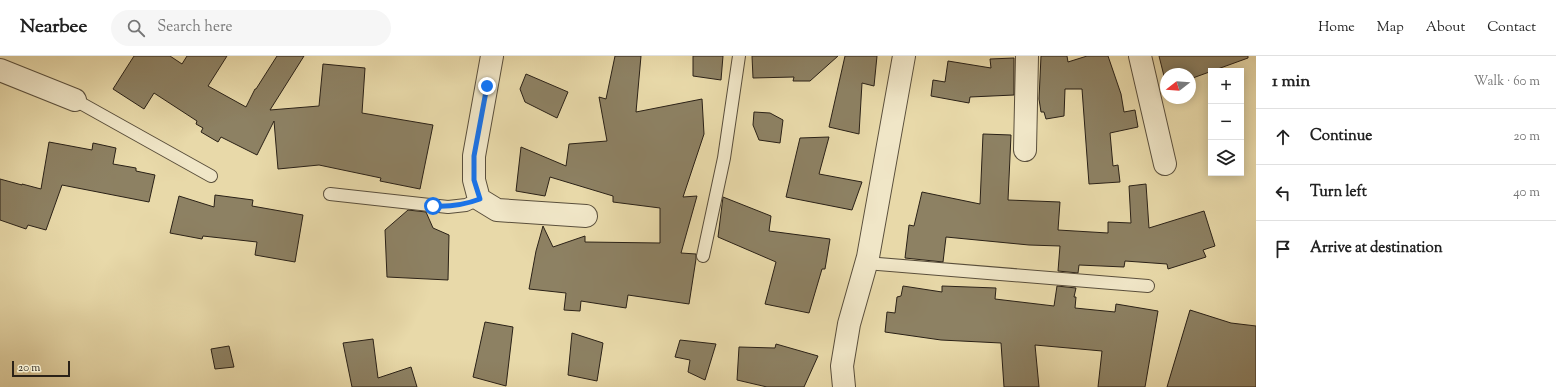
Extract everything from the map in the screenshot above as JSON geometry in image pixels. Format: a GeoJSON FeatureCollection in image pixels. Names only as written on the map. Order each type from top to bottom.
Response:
{"type":"FeatureCollection","features":[{"type":"Feature","properties":{"kind":"street"},"geometry":{"type":"LineString","coordinates":[[492,56],[474,156],[474,180],[480,199],[497,210],[586,216]]}},
{"type":"Feature","properties":{"kind":"street"},"geometry":{"type":"LineString","coordinates":[[844,387],[842,366],[849,324],[866,263],[904,56]]}},
{"type":"Feature","properties":{"kind":"street"},"geometry":{"type":"LineString","coordinates":[[1025,150],[1027,56]]}},
{"type":"Feature","properties":{"kind":"street"},"geometry":{"type":"LineString","coordinates":[[1140,56],[1165,164]]}},
{"type":"Feature","properties":{"kind":"street"},"geometry":{"type":"LineString","coordinates":[[0,70],[75,100]]}},
{"type":"Feature","properties":{"kind":"lane"},"geometry":{"type":"LineString","coordinates":[[703,256],[724,158],[739,56]]}},
{"type":"Feature","properties":{"kind":"lane"},"geometry":{"type":"LineString","coordinates":[[75,100],[211,176]]}},
{"type":"Feature","properties":{"kind":"lane"},"geometry":{"type":"LineString","coordinates":[[330,194],[448,207],[466,205],[480,199]]}},
{"type":"Feature","properties":{"kind":"lane"},"geometry":{"type":"LineString","coordinates":[[866,263],[1148,286]]}},
{"type":"Feature","properties":{"kind":"building"},"geometry":{"type":"Polygon","coordinates":[[[134,56],[170,56],[182,64],[187,56],[227,56],[208,86],[246,107],[255,89],[277,56],[304,56],[270,110],[319,106],[323,64],[365,68],[362,113],[433,125],[420,189],[380,181],[381,178],[319,165],[278,169],[274,121],[257,155],[221,137],[218,142],[201,132],[203,128],[196,124],[197,121],[154,93],[144,109],[113,89],[134,56]]]}},
{"type":"Feature","properties":{"kind":"building"},"geometry":{"type":"Polygon","coordinates":[[[615,56],[641,56],[636,112],[702,99],[704,134],[683,197],[697,196],[681,253],[696,254],[689,304],[628,295],[626,308],[581,301],[580,311],[564,310],[566,293],[529,289],[536,251],[543,226],[553,247],[585,236],[585,242],[660,243],[660,208],[613,202],[613,196],[550,177],[545,196],[516,191],[521,147],[566,166],[569,144],[607,141],[599,97],[606,99],[615,56]]]}},
{"type":"Feature","properties":{"kind":"building"},"geometry":{"type":"Polygon","coordinates":[[[693,56],[723,56],[721,80],[693,76],[693,56]]]}},
{"type":"Feature","properties":{"kind":"building"},"geometry":{"type":"Polygon","coordinates":[[[752,56],[838,56],[810,81],[793,81],[794,77],[753,78],[752,56]]]}},
{"type":"Feature","properties":{"kind":"building"},"geometry":{"type":"Polygon","coordinates":[[[845,56],[877,56],[874,86],[862,83],[859,134],[829,127],[845,56]]]}},
{"type":"Feature","properties":{"kind":"building"},"geometry":{"type":"Polygon","coordinates":[[[1041,56],[1067,56],[1068,62],[1087,56],[1108,56],[1121,94],[1124,112],[1135,110],[1138,127],[1110,133],[1113,166],[1118,165],[1120,182],[1089,184],[1082,89],[1065,89],[1064,116],[1046,119],[1044,112],[1041,112],[1039,99],[1041,56]]]}},
{"type":"Feature","properties":{"kind":"building"},"geometry":{"type":"Polygon","coordinates":[[[1159,56],[1248,56],[1248,58],[1220,68],[1208,68],[1208,72],[1196,77],[1196,68],[1162,68],[1159,56]]]}},
{"type":"Feature","properties":{"kind":"building"},"geometry":{"type":"Polygon","coordinates":[[[1014,58],[1014,95],[970,97],[969,103],[931,96],[933,80],[945,82],[948,61],[991,68],[990,59],[1014,58]]]}},
{"type":"Feature","properties":{"kind":"building"},"geometry":{"type":"Polygon","coordinates":[[[526,74],[568,92],[557,118],[525,102],[520,89],[526,74]]]}},
{"type":"Feature","properties":{"kind":"building"},"geometry":{"type":"Polygon","coordinates":[[[754,112],[770,113],[783,120],[780,143],[759,140],[753,125],[754,112]]]}},
{"type":"Feature","properties":{"kind":"building"},"geometry":{"type":"Polygon","coordinates":[[[983,134],[1011,135],[1008,200],[1060,202],[1058,230],[1108,233],[1108,222],[1131,223],[1129,186],[1146,184],[1149,228],[1204,211],[1215,246],[1203,250],[1206,257],[1168,269],[1167,264],[1125,261],[1124,267],[1079,265],[1078,273],[1058,271],[1060,246],[1029,245],[946,237],[943,262],[905,258],[909,225],[914,226],[922,192],[980,204],[983,134]]]}},
{"type":"Feature","properties":{"kind":"building"},"geometry":{"type":"Polygon","coordinates":[[[829,137],[819,174],[862,182],[852,210],[786,197],[800,138],[829,137]]]}},
{"type":"Feature","properties":{"kind":"building"},"geometry":{"type":"Polygon","coordinates":[[[49,142],[92,150],[93,143],[116,148],[113,164],[136,168],[136,171],[155,175],[149,202],[62,185],[46,230],[28,225],[26,229],[0,220],[0,179],[41,189],[49,142]]]}},
{"type":"Feature","properties":{"kind":"building"},"geometry":{"type":"Polygon","coordinates":[[[215,195],[253,200],[252,206],[303,215],[295,262],[255,255],[257,242],[203,236],[202,239],[170,233],[179,196],[214,207],[215,195]]]}},
{"type":"Feature","properties":{"kind":"building"},"geometry":{"type":"Polygon","coordinates":[[[723,197],[771,216],[769,231],[830,239],[825,269],[822,269],[809,313],[765,304],[776,262],[718,237],[723,197]]]}},
{"type":"Feature","properties":{"kind":"building"},"geometry":{"type":"Polygon","coordinates":[[[408,210],[426,212],[433,228],[449,235],[448,280],[387,277],[385,230],[408,210]]]}},
{"type":"Feature","properties":{"kind":"building"},"geometry":{"type":"Polygon","coordinates":[[[903,286],[942,292],[942,286],[996,288],[995,299],[1054,306],[1057,286],[1076,288],[1074,297],[1076,297],[1075,308],[1115,312],[1116,304],[1158,311],[1145,387],[1098,387],[1102,351],[1035,345],[1039,387],[1004,387],[1001,343],[941,340],[885,332],[887,312],[895,313],[897,297],[901,296],[903,286]]]}},
{"type":"Feature","properties":{"kind":"building"},"geometry":{"type":"Polygon","coordinates":[[[1190,310],[1231,323],[1256,326],[1256,387],[1167,387],[1190,310]]]}},
{"type":"Feature","properties":{"kind":"building"},"geometry":{"type":"Polygon","coordinates":[[[485,322],[513,327],[506,386],[473,377],[485,322]]]}},
{"type":"Feature","properties":{"kind":"building"},"geometry":{"type":"Polygon","coordinates":[[[572,333],[603,343],[597,381],[568,375],[572,333]]]}},
{"type":"Feature","properties":{"kind":"building"},"geometry":{"type":"Polygon","coordinates":[[[373,339],[378,378],[411,367],[417,387],[352,387],[343,343],[373,339]]]}},
{"type":"Feature","properties":{"kind":"building"},"geometry":{"type":"Polygon","coordinates":[[[680,340],[716,344],[705,380],[688,372],[690,360],[675,357],[680,340]]]}},
{"type":"Feature","properties":{"kind":"building"},"geometry":{"type":"Polygon","coordinates":[[[776,344],[818,356],[804,387],[767,387],[737,380],[739,347],[775,348],[776,344]]]}},
{"type":"Feature","properties":{"kind":"building"},"geometry":{"type":"Polygon","coordinates":[[[229,346],[234,367],[215,369],[211,349],[229,346]]]}},
{"type":"Feature","properties":{"kind":"route"},"geometry":{"type":"LineString","coordinates":[[433,206],[448,207],[466,205],[480,199],[474,180],[474,156],[487,86]]}}]}
